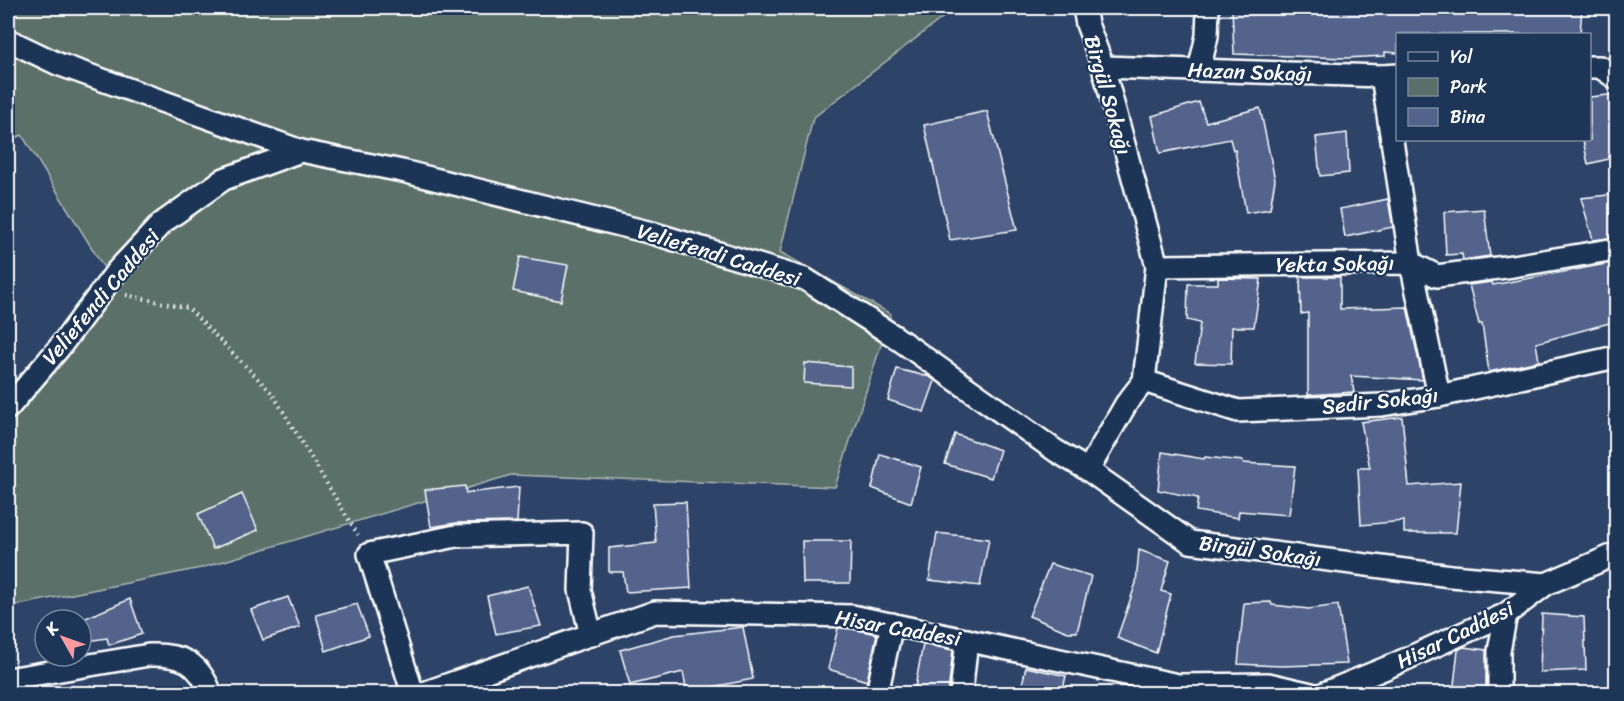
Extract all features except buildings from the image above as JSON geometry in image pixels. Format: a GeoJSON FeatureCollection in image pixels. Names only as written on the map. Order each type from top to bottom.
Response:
{"type":"FeatureCollection","features":[{"type":"Feature","properties":{"kind":"street"},"geometry":{"type":"LineString","coordinates":[[1199,70],[1207,36],[1208,8]]}},
{"type":"Feature","properties":{"kind":"street","name":"Birgül Sokağı"},"geometry":{"type":"LineString","coordinates":[[1088,13],[1157,266],[1144,381]]}},
{"type":"Feature","properties":{"kind":"street","name":"Veliefendi Caddesi"},"geometry":{"type":"LineString","coordinates":[[8,40],[58,64],[301,151],[402,171],[652,233],[805,279],[894,336],[1056,451],[1089,470]]}},
{"type":"Feature","properties":{"kind":"street","name":"Hazan Sokağı"},"geometry":{"type":"LineString","coordinates":[[1103,67],[1390,76]]}},
{"type":"Feature","properties":{"kind":"street"},"geometry":{"type":"LineString","coordinates":[[1591,67],[1600,68],[1617,78]]}},
{"type":"Feature","properties":{"kind":"street"},"geometry":{"type":"LineString","coordinates":[[1390,76],[1396,129]]}},
{"type":"Feature","properties":{"kind":"street"},"geometry":{"type":"LineString","coordinates":[[1397,141],[1411,262],[1439,396]]}},
{"type":"Feature","properties":{"kind":"street","name":"Veliefendi Caddesi"},"geometry":{"type":"LineString","coordinates":[[8,408],[59,348],[117,271],[162,223],[224,179],[301,151]]}},
{"type":"Feature","properties":{"kind":"street","name":"Yekta Sokağı"},"geometry":{"type":"LineString","coordinates":[[1157,266],[1411,262],[1437,276],[1617,249]]}},
{"type":"Feature","properties":{"kind":"street","name":"Sedir Sokağı"},"geometry":{"type":"LineString","coordinates":[[1144,381],[1238,411],[1382,405],[1439,396],[1617,357]]}},
{"type":"Feature","properties":{"kind":"street"},"geometry":{"type":"LineString","coordinates":[[1089,470],[1126,404],[1144,381]]}},
{"type":"Feature","properties":{"kind":"street","name":"Birgül Sokağı"},"geometry":{"type":"LineString","coordinates":[[1089,470],[1190,542],[1451,576],[1546,584]]}},
{"type":"Feature","properties":{"kind":"street"},"geometry":{"type":"LineString","coordinates":[[413,693],[369,554],[456,536],[582,533],[580,590],[591,635]]}},
{"type":"Feature","properties":{"kind":"street","name":"Hisar Caddesi"},"geometry":{"type":"LineString","coordinates":[[1322,693],[1386,668],[1506,614],[1546,584],[1617,554]]}},
{"type":"Feature","properties":{"kind":"street","name":"Hisar Caddesi"},"geometry":{"type":"LineString","coordinates":[[421,693],[655,612],[852,616],[1178,689],[1268,684],[1311,693]]}},
{"type":"Feature","properties":{"kind":"street"},"geometry":{"type":"LineString","coordinates":[[1499,693],[1499,651],[1506,614]]}},
{"type":"Feature","properties":{"kind":"street"},"geometry":{"type":"LineString","coordinates":[[878,693],[892,624]]}},
{"type":"Feature","properties":{"kind":"street"},"geometry":{"type":"LineString","coordinates":[[961,693],[967,640]]}},
{"type":"Feature","properties":{"kind":"street"},"geometry":{"type":"LineString","coordinates":[[8,679],[149,655],[168,655],[182,658],[196,667],[206,679],[211,693]]}},
{"type":"Feature","properties":{"kind":"path"},"geometry":{"type":"LineString","coordinates":[[103,290],[188,308],[272,393],[369,554]]}},
{"type":"Feature","properties":{"kind":"green space"},"geometry":{"type":"Polygon","coordinates":[[[8,8],[955,8],[813,118],[780,252],[891,314],[835,487],[511,475],[201,568],[8,607],[8,414],[114,284],[22,135],[8,141],[8,8]]]}}]}
